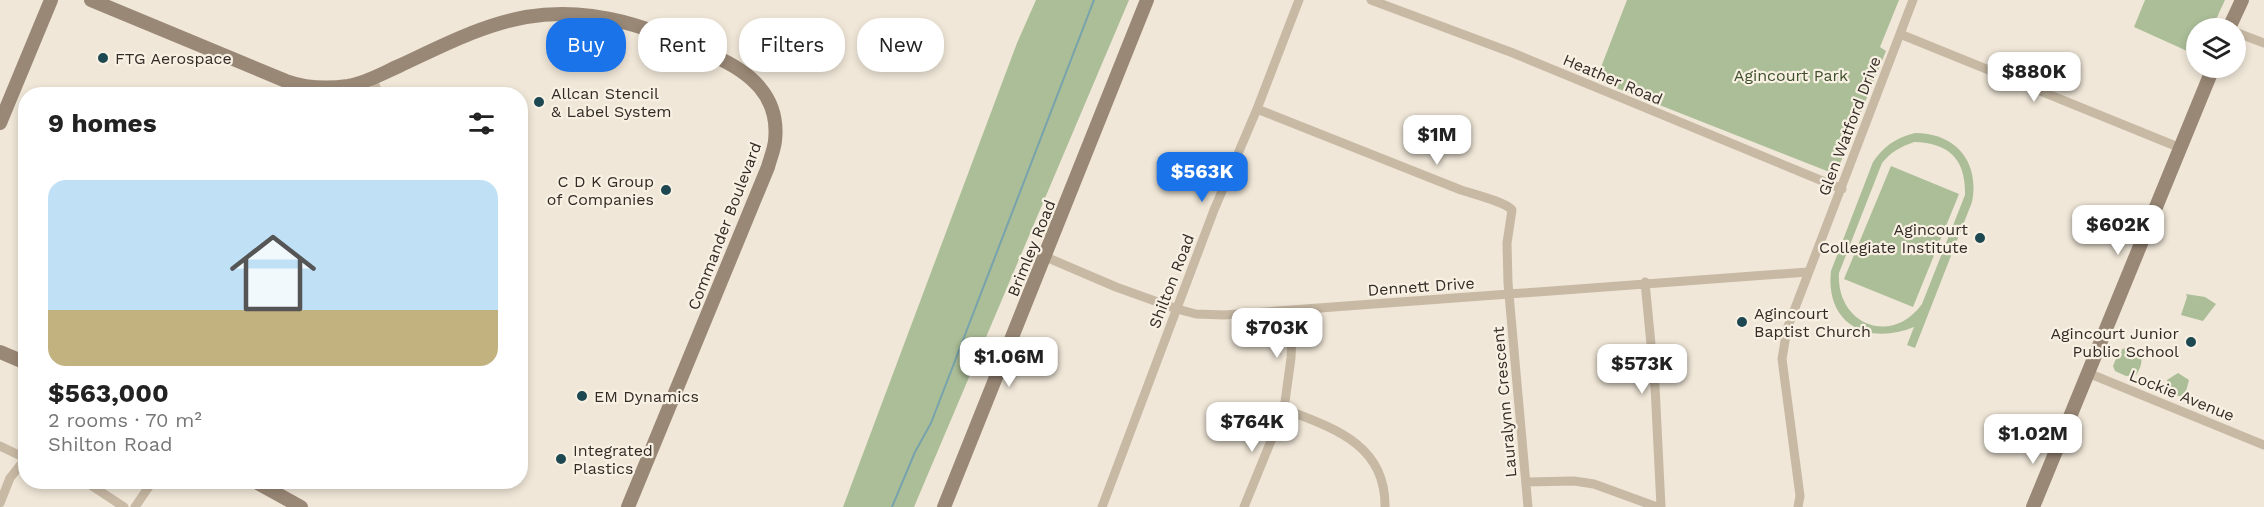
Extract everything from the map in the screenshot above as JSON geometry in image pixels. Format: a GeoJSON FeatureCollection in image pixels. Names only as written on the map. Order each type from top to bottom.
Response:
{"type":"FeatureCollection","features":[{"type":"Feature","properties":{"kind":"street"},"geometry":{"type":"LineString","coordinates":[[0,123],[51,0]]}},
{"type":"Feature","properties":{"kind":"street","name":"Commander Boulevard"},"geometry":{"type":"LineString","coordinates":[[91,0],[297,85],[313,87]]}},
{"type":"Feature","properties":{"kind":"street","name":"Brimley Road"},"geometry":{"type":"LineString","coordinates":[[944,507],[1147,0]]}},
{"type":"Feature","properties":{"kind":"street","name":"Shilton Road"},"geometry":{"type":"LineString","coordinates":[[1102,507],[1214,210],[1257,109],[1299,0]]}},
{"type":"Feature","properties":{"kind":"street","name":"Heather Road"},"geometry":{"type":"LineString","coordinates":[[1371,0],[1513,53],[1842,189]]}},
{"type":"Feature","properties":{"kind":"street","name":"Glen Watford Drive"},"geometry":{"type":"LineString","coordinates":[[1798,507],[1800,496],[1782,360],[1787,329],[1913,0]]}},
{"type":"Feature","properties":{"kind":"street"},"geometry":{"type":"LineString","coordinates":[[2234,18],[2242,0]]}},
{"type":"Feature","properties":{"kind":"street","name":"Commander Boulevard"},"geometry":{"type":"LineString","coordinates":[[341,87],[372,78],[485,28],[525,17],[573,14],[617,19],[646,28],[729,62],[752,77],[768,100],[773,115],[775,140],[768,167],[628,507]]}},
{"type":"Feature","properties":{"kind":"street"},"geometry":{"type":"LineString","coordinates":[[1900,34],[2178,147]]}},
{"type":"Feature","properties":{"kind":"street"},"geometry":{"type":"LineString","coordinates":[[2246,37],[2264,44]]}},
{"type":"Feature","properties":{"kind":"street"},"geometry":{"type":"LineString","coordinates":[[372,78],[376,87]]}},
{"type":"Feature","properties":{"kind":"street"},"geometry":{"type":"LineString","coordinates":[[2033,507],[2208,78]]}},
{"type":"Feature","properties":{"kind":"street","name":"Lauralynn Crescent"},"geometry":{"type":"LineString","coordinates":[[1257,109],[1470,193],[1508,204],[1513,215],[1507,243],[1509,294],[1528,507]]}},
{"type":"Feature","properties":{"kind":"street","name":"Dennett Drive"},"geometry":{"type":"LineString","coordinates":[[1046,257],[1116,287],[1177,309],[1196,314],[1224,315],[1645,282],[1808,272]]}},
{"type":"Feature","properties":{"kind":"street"},"geometry":{"type":"LineString","coordinates":[[1526,482],[1574,481],[1594,484],[1659,507],[1655,386],[1645,282]]}},
{"type":"Feature","properties":{"kind":"street"},"geometry":{"type":"LineString","coordinates":[[1244,507],[1284,409],[1291,358],[1293,311]]}},
{"type":"Feature","properties":{"kind":"street"},"geometry":{"type":"LineString","coordinates":[[0,352],[18,360]]}},
{"type":"Feature","properties":{"kind":"street","name":"Lockie Avenue"},"geometry":{"type":"LineString","coordinates":[[2088,373],[2264,445]]}},
{"type":"Feature","properties":{"kind":"street"},"geometry":{"type":"LineString","coordinates":[[1284,409],[1334,428],[1351,438],[1375,466],[1382,482],[1385,507]]}},
{"type":"Feature","properties":{"kind":"street"},"geometry":{"type":"LineString","coordinates":[[0,446],[18,455]]}},
{"type":"Feature","properties":{"kind":"street"},"geometry":{"type":"LineString","coordinates":[[0,503],[10,478],[18,467]]}},
{"type":"Feature","properties":{"kind":"street"},"geometry":{"type":"LineString","coordinates":[[0,474],[10,478]]}},
{"type":"Feature","properties":{"kind":"street"},"geometry":{"type":"LineString","coordinates":[[97,489],[124,507]]}},
{"type":"Feature","properties":{"kind":"street"},"geometry":{"type":"LineString","coordinates":[[135,507],[147,489]]}},
{"type":"Feature","properties":{"kind":"street"},"geometry":{"type":"LineString","coordinates":[[269,489],[301,507]]}},
{"type":"Feature","properties":{"kind":"green space"},"geometry":{"type":"Polygon","coordinates":[[[1036,0],[1129,0],[914,507],[843,507],[1017,43],[1036,0]]]}},
{"type":"Feature","properties":{"kind":"green space","name":"Agincourt Park"},"geometry":{"type":"Polygon","coordinates":[[[1627,0],[1899,0],[1880,47],[1886,51],[1837,171],[1827,171],[1596,80],[1627,0]]]}},
{"type":"Feature","properties":{"kind":"green space"},"geometry":{"type":"Polygon","coordinates":[[[2145,0],[2225,0],[2217,18],[2186,18],[2186,50],[2134,27],[2145,0]]]}},
{"type":"Feature","properties":{"kind":"green space"},"geometry":{"type":"Polygon","coordinates":[[[1929,134],[1953,144],[1968,162],[1973,187],[1972,202],[1915,348],[1907,345],[1914,327],[1881,334],[1866,332],[1853,326],[1842,317],[1835,305],[1831,289],[1831,271],[1873,162],[1887,147],[1908,135],[1929,134]],[[1914,142],[1904,146],[1882,163],[1839,273],[1840,291],[1846,305],[1856,317],[1868,324],[1881,327],[1896,324],[1909,317],[1922,304],[1965,195],[1962,172],[1953,155],[1926,143],[1914,142]]]}},
{"type":"Feature","properties":{"kind":"green space"},"geometry":{"type":"Polygon","coordinates":[[[1891,166],[1959,194],[1913,307],[1844,279],[1891,166]]]}},
{"type":"Feature","properties":{"kind":"green space"},"geometry":{"type":"Polygon","coordinates":[[[2186,294],[2205,297],[2216,304],[2203,321],[2181,315],[2186,294]]]}},
{"type":"Feature","properties":{"kind":"green space"},"geometry":{"type":"Polygon","coordinates":[[[2125,348],[2137,350],[2141,356],[2141,365],[2136,375],[2126,376],[2115,371],[2113,366],[2119,351],[2125,348]]]}},
{"type":"Feature","properties":{"kind":"green space"},"geometry":{"type":"Polygon","coordinates":[[[2178,373],[2189,380],[2185,395],[2181,396],[2172,393],[2167,380],[2178,373]]]}},
{"type":"Feature","properties":{"kind":"waterway"},"geometry":{"type":"LineString","coordinates":[[892,507],[915,452],[931,423],[1094,0]]}},
{"type":"Feature","properties":{"kind":"place","name":"FTG Aerospace"},"geometry":{"type":"Point","coordinates":[103,58]}},
{"type":"Feature","properties":{"kind":"place","name":"Allcan Stencil & Label System"},"geometry":{"type":"Point","coordinates":[539,102]}},
{"type":"Feature","properties":{"kind":"place","name":"C D K Group of Companies"},"geometry":{"type":"Point","coordinates":[666,190]}},
{"type":"Feature","properties":{"kind":"place","name":"Agincourt Collegiate Institute"},"geometry":{"type":"Point","coordinates":[1980,238]}},
{"type":"Feature","properties":{"kind":"place","name":"Agincourt Baptist Church"},"geometry":{"type":"Point","coordinates":[1742,322]}},
{"type":"Feature","properties":{"kind":"place","name":"Agincourt Junior Public School"},"geometry":{"type":"Point","coordinates":[2191,342]}},
{"type":"Feature","properties":{"kind":"place","name":"EM Dynamics"},"geometry":{"type":"Point","coordinates":[582,396]}},
{"type":"Feature","properties":{"kind":"place","name":"Integrated Plastics"},"geometry":{"type":"Point","coordinates":[561,459]}}]}
